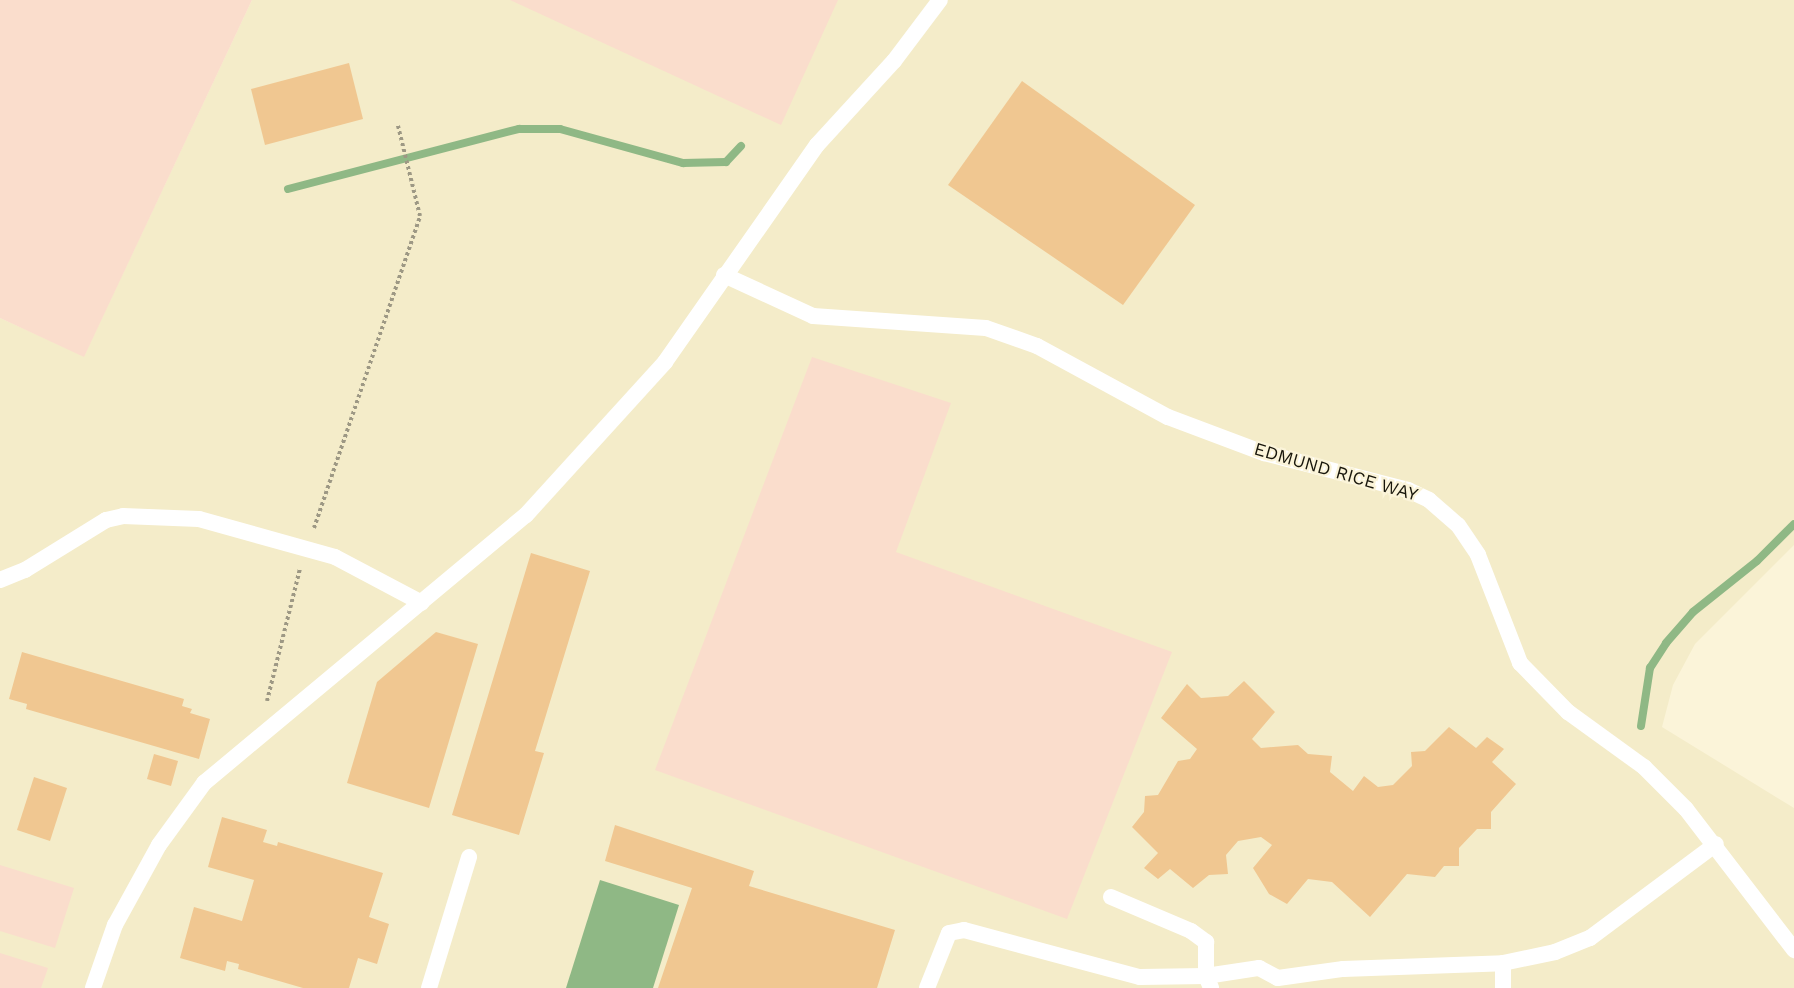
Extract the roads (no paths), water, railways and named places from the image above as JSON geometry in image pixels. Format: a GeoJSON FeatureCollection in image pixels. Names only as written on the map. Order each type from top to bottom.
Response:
{"type":"FeatureCollection","features":[{"type":"Feature","properties":{"kind":"lane"},"geometry":{"type":"LineString","coordinates":[[93,988],[115,925],[159,845],[204,783],[526,515],[665,362],[817,145],[894,61],[940,0]]}},
{"type":"Feature","properties":{"kind":"lane","name":"EDMUND RICE WAY"},"geometry":{"type":"LineString","coordinates":[[724,275],[813,316],[986,328],[1037,346],[1168,417],[1264,453],[1408,490],[1429,500],[1458,525],[1478,555],[1520,663],[1568,711],[1644,766],[1716,844],[1794,950]]}},
{"type":"Feature","properties":{"kind":"lane"},"geometry":{"type":"LineString","coordinates":[[0,580],[25,570],[85,529],[123,516],[199,519],[335,557],[422,603]]}},
{"type":"Feature","properties":{"kind":"lane"},"geometry":{"type":"LineString","coordinates":[[927,988],[949,933],[964,930],[1140,977],[1176,983],[1208,982],[1259,968],[1277,985],[1343,969],[1503,963],[1555,952],[1590,938],[1716,844]]}},
{"type":"Feature","properties":{"kind":"lane"},"geometry":{"type":"LineString","coordinates":[[429,988],[469,858]]}},
{"type":"Feature","properties":{"kind":"lane"},"geometry":{"type":"LineString","coordinates":[[1111,897],[1191,931],[1206,942],[1208,982]]}},
{"type":"Feature","properties":{"kind":"lane"},"geometry":{"type":"LineString","coordinates":[[1503,963],[1503,988]]}},
{"type":"Feature","properties":{"kind":"waterway"},"geometry":{"type":"LineString","coordinates":[[288,189],[519,129],[560,129],[683,163],[726,162],[741,146]]}},
{"type":"Feature","properties":{"kind":"waterway"},"geometry":{"type":"LineString","coordinates":[[1641,726],[1650,668],[1666,643],[1693,612],[1757,561],[1794,524]]}}]}
